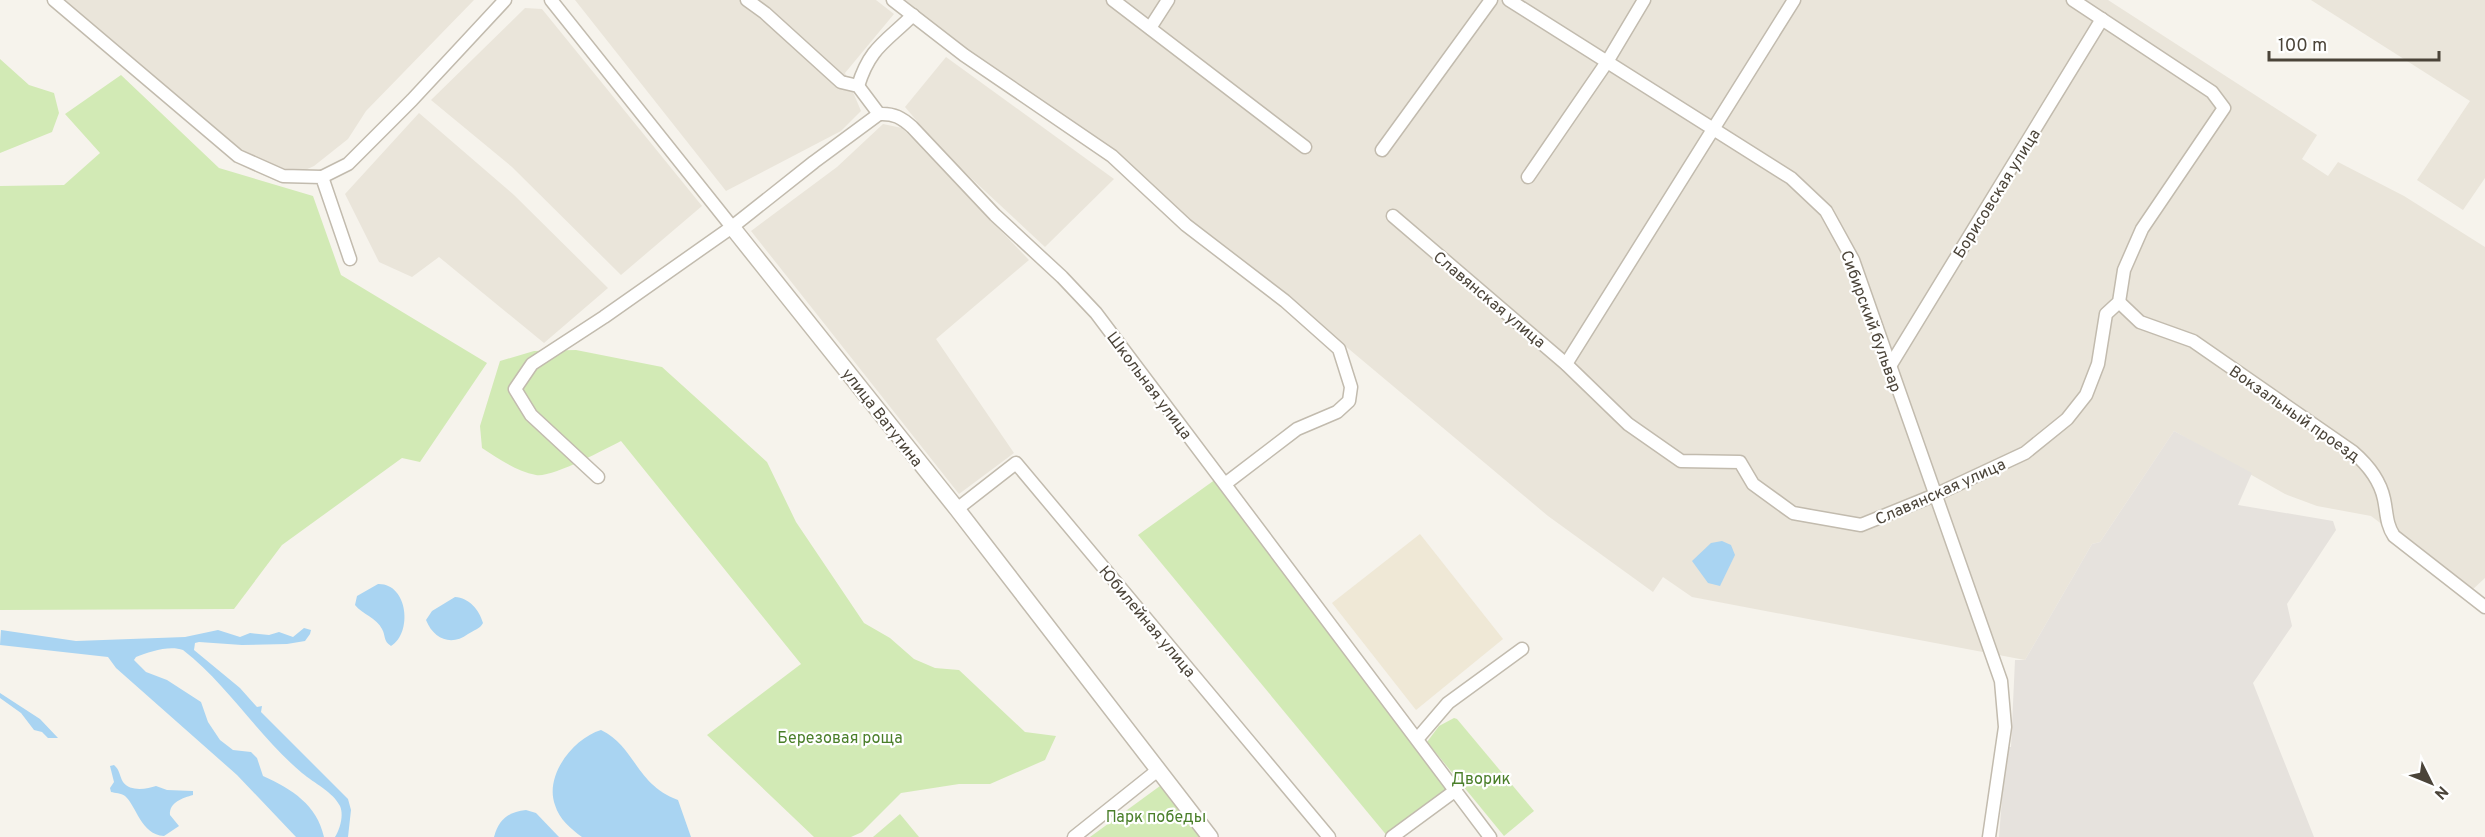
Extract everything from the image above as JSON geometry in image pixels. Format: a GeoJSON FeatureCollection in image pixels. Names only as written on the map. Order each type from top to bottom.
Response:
{"type":"FeatureCollection","features":[{"type":"Feature","properties":{"kind":"street"},"geometry":{"type":"LineString","coordinates":[[54,0],[238,156],[283,176],[322,177],[348,164],[412,100],[505,0]]}},
{"type":"Feature","properties":{"kind":"street","name":"улица Ватутина"},"geometry":{"type":"LineString","coordinates":[[551,0],[957,509],[1210,837]]}},
{"type":"Feature","properties":{"kind":"street"},"geometry":{"type":"LineString","coordinates":[[598,477],[531,415],[515,389],[531,364],[604,317],[732,227],[879,114],[858,86],[841,82],[765,13],[747,0]]}},
{"type":"Feature","properties":{"kind":"street"},"geometry":{"type":"LineString","coordinates":[[893,0],[964,55],[1112,156],[1186,225],[1285,301],[1339,349],[1352,387],[1349,401],[1336,412],[1297,429],[1225,484]]}},
{"type":"Feature","properties":{"kind":"street"},"geometry":{"type":"LineString","coordinates":[[1113,0],[1305,147]]}},
{"type":"Feature","properties":{"kind":"street"},"geometry":{"type":"LineString","coordinates":[[1150,28],[1168,0]]}},
{"type":"Feature","properties":{"kind":"street"},"geometry":{"type":"LineString","coordinates":[[1382,150],[1491,0]]}},
{"type":"Feature","properties":{"kind":"street","name":"Сибирский бульвар"},"geometry":{"type":"LineString","coordinates":[[1509,0],[1791,178],[1826,211],[1852,260],[2001,681],[2005,728],[1989,837]]}},
{"type":"Feature","properties":{"kind":"street"},"geometry":{"type":"LineString","coordinates":[[1528,177],[1607,62],[1644,0]]}},
{"type":"Feature","properties":{"kind":"street"},"geometry":{"type":"LineString","coordinates":[[1566,364],[1794,0]]}},
{"type":"Feature","properties":{"kind":"street"},"geometry":{"type":"LineString","coordinates":[[2073,0],[2102,19]]}},
{"type":"Feature","properties":{"kind":"street"},"geometry":{"type":"LineString","coordinates":[[858,86],[864,64],[876,48],[913,15]]}},
{"type":"Feature","properties":{"kind":"street","name":"Славянская улица"},"geometry":{"type":"LineString","coordinates":[[1393,216],[1566,364],[1628,424],[1681,461],[1740,462],[1753,484],[1793,513],[1861,525],[1935,495],[2025,453],[2067,419],[2086,395],[2098,364],[2106,314],[2120,302],[2124,270],[2142,229],[2224,108],[2212,92],[2102,19]]}},
{"type":"Feature","properties":{"kind":"street","name":"Борисовская улица"},"geometry":{"type":"LineString","coordinates":[[1890,366],[2102,19]]}},
{"type":"Feature","properties":{"kind":"street","name":"Школьная улица"},"geometry":{"type":"LineString","coordinates":[[879,114],[890,114],[902,118],[912,127],[995,215],[1074,289],[1096,313],[1418,738],[1490,837]]}},
{"type":"Feature","properties":{"kind":"street"},"geometry":{"type":"LineString","coordinates":[[322,177],[350,259]]}},
{"type":"Feature","properties":{"kind":"street","name":"Вокзальный проезд"},"geometry":{"type":"LineString","coordinates":[[2120,302],[2140,322],[2193,341],[2353,452],[2368,465],[2377,480],[2384,496],[2387,523],[2394,536],[2485,607]]}},
{"type":"Feature","properties":{"kind":"street","name":"Юбилейная улица"},"geometry":{"type":"LineString","coordinates":[[957,509],[1016,463],[1329,837]]}},
{"type":"Feature","properties":{"kind":"street"},"geometry":{"type":"LineString","coordinates":[[1418,738],[1448,703],[1522,650]]}},
{"type":"Feature","properties":{"kind":"street"},"geometry":{"type":"LineString","coordinates":[[1074,837],[1158,770]]}},
{"type":"Feature","properties":{"kind":"street"},"geometry":{"type":"LineString","coordinates":[[1392,837],[1456,790]]}},
{"type":"Feature","properties":{"kind":"shaded area"},"geometry":{"type":"Polygon","coordinates":[[[48,0],[474,0],[366,111],[348,139],[314,166],[279,182],[249,169],[222,151],[48,0]]]}},
{"type":"Feature","properties":{"kind":"shaded area"},"geometry":{"type":"Polygon","coordinates":[[[575,0],[876,0],[894,14],[845,73],[861,111],[841,131],[726,191],[575,0]]]}},
{"type":"Feature","properties":{"kind":"shaded area"},"geometry":{"type":"Polygon","coordinates":[[[898,0],[2108,0],[2317,135],[2302,159],[2328,176],[2338,162],[2404,196],[2485,247],[2485,578],[2471,591],[2371,516],[2317,506],[2285,494],[2174,431],[2100,542],[2092,544],[2025,660],[1692,597],[1663,577],[1653,592],[1548,516],[1325,329],[1188,221],[898,0]]]}},
{"type":"Feature","properties":{"kind":"shaded area"},"geometry":{"type":"Polygon","coordinates":[[[2311,0],[2485,0],[2485,178],[2463,210],[2417,180],[2470,101],[2311,0]]]}},
{"type":"Feature","properties":{"kind":"shaded area"},"geometry":{"type":"Polygon","coordinates":[[[525,8],[542,9],[702,206],[621,275],[512,167],[431,100],[525,8]]]}},
{"type":"Feature","properties":{"kind":"shaded area"},"geometry":{"type":"Polygon","coordinates":[[[946,57],[1114,179],[1045,247],[944,153],[905,107],[946,57]]]}},
{"type":"Feature","properties":{"kind":"shaded area"},"geometry":{"type":"Polygon","coordinates":[[[419,113],[514,195],[608,288],[544,343],[439,257],[412,277],[379,262],[345,194],[419,113]]]}},
{"type":"Feature","properties":{"kind":"shaded area"},"geometry":{"type":"Polygon","coordinates":[[[883,124],[902,128],[1029,260],[936,339],[1014,453],[959,494],[751,231],[837,167],[883,124]]]}},
{"type":"Feature","properties":{"kind":"shaded area"},"geometry":{"type":"Polygon","coordinates":[[[2174,431],[2252,473],[2238,505],[2333,521],[2336,530],[2287,604],[2292,626],[2253,683],[2314,837],[1999,837],[2006,747],[2011,747],[2015,660],[2025,660],[2092,544],[2100,542],[2174,431]]]}},
{"type":"Feature","properties":{"kind":"shaded area"},"geometry":{"type":"Polygon","coordinates":[[[1420,534],[1503,639],[1416,710],[1332,603],[1420,534]]]}},
{"type":"Feature","properties":{"kind":"green space"},"geometry":{"type":"Polygon","coordinates":[[[0,59],[29,85],[54,93],[59,113],[52,132],[0,153],[0,59]]]}},
{"type":"Feature","properties":{"kind":"green space"},"geometry":{"type":"Polygon","coordinates":[[[121,75],[219,168],[313,196],[341,275],[487,363],[420,462],[402,458],[282,545],[234,609],[0,610],[0,186],[64,185],[100,153],[65,114],[121,75]]]}},
{"type":"Feature","properties":{"kind":"green space","name":"Березовая роща"},"geometry":{"type":"Polygon","coordinates":[[[576,350],[662,367],[767,462],[796,522],[864,623],[890,638],[914,659],[935,668],[959,670],[1025,732],[1056,736],[1045,760],[990,784],[959,784],[901,793],[862,832],[851,837],[814,837],[707,735],[801,664],[621,441],[578,462],[544,475],[522,471],[482,448],[480,426],[500,361],[534,351],[576,350]]]}},
{"type":"Feature","properties":{"kind":"green space"},"geometry":{"type":"Polygon","coordinates":[[[1216,479],[1454,790],[1388,837],[1138,535],[1216,479]]]}},
{"type":"Feature","properties":{"kind":"green space","name":"Дворик"},"geometry":{"type":"Polygon","coordinates":[[[1454,718],[1534,811],[1504,836],[1427,742],[1439,726],[1454,718]]]}},
{"type":"Feature","properties":{"kind":"green space","name":"Парк победы"},"geometry":{"type":"Polygon","coordinates":[[[1160,786],[1202,837],[1090,837],[1160,786]]]}},
{"type":"Feature","properties":{"kind":"green space"},"geometry":{"type":"Polygon","coordinates":[[[900,814],[919,837],[873,837],[900,814]]]}},
{"type":"Feature","properties":{"kind":"water"},"geometry":{"type":"Polygon","coordinates":[[[1722,541],[1731,545],[1735,555],[1720,586],[1708,583],[1692,561],[1711,543],[1722,541]]]}},
{"type":"Feature","properties":{"kind":"water"},"geometry":{"type":"Polygon","coordinates":[[[378,584],[396,591],[404,610],[402,631],[398,640],[391,646],[380,625],[355,605],[357,596],[378,584]]]}},
{"type":"Feature","properties":{"kind":"water"},"geometry":{"type":"Polygon","coordinates":[[[455,597],[473,605],[483,623],[462,638],[444,639],[429,627],[426,620],[432,611],[455,597]]]}},
{"type":"Feature","properties":{"kind":"water"},"geometry":{"type":"Polygon","coordinates":[[[304,628],[311,630],[305,641],[287,644],[242,645],[199,642],[195,643],[194,650],[240,688],[257,707],[262,706],[261,712],[348,799],[351,810],[348,837],[335,837],[342,814],[333,796],[286,758],[215,679],[183,650],[172,648],[159,650],[136,657],[134,660],[146,672],[167,680],[201,702],[208,722],[220,740],[233,750],[251,752],[257,758],[263,776],[302,799],[316,816],[324,837],[296,837],[237,775],[116,668],[108,657],[0,645],[1,630],[76,641],[185,637],[218,630],[240,637],[250,633],[269,635],[279,632],[293,637],[304,628]]]}},
{"type":"Feature","properties":{"kind":"water"},"geometry":{"type":"Polygon","coordinates":[[[0,693],[40,719],[58,738],[48,738],[42,732],[34,730],[21,713],[0,698],[0,693]]]}},
{"type":"Feature","properties":{"kind":"water"},"geometry":{"type":"Polygon","coordinates":[[[601,730],[622,746],[653,785],[678,800],[691,837],[582,837],[562,819],[555,805],[553,793],[558,770],[572,749],[591,734],[601,730]]]}},
{"type":"Feature","properties":{"kind":"water"},"geometry":{"type":"Polygon","coordinates":[[[114,765],[123,782],[130,787],[143,789],[156,786],[167,790],[193,791],[193,795],[177,801],[170,811],[170,815],[179,826],[164,836],[150,831],[125,796],[111,792],[110,788],[114,782],[110,766],[114,765]]]}},
{"type":"Feature","properties":{"kind":"water"},"geometry":{"type":"Polygon","coordinates":[[[526,810],[536,813],[559,837],[494,837],[505,818],[526,810]]]}}]}
